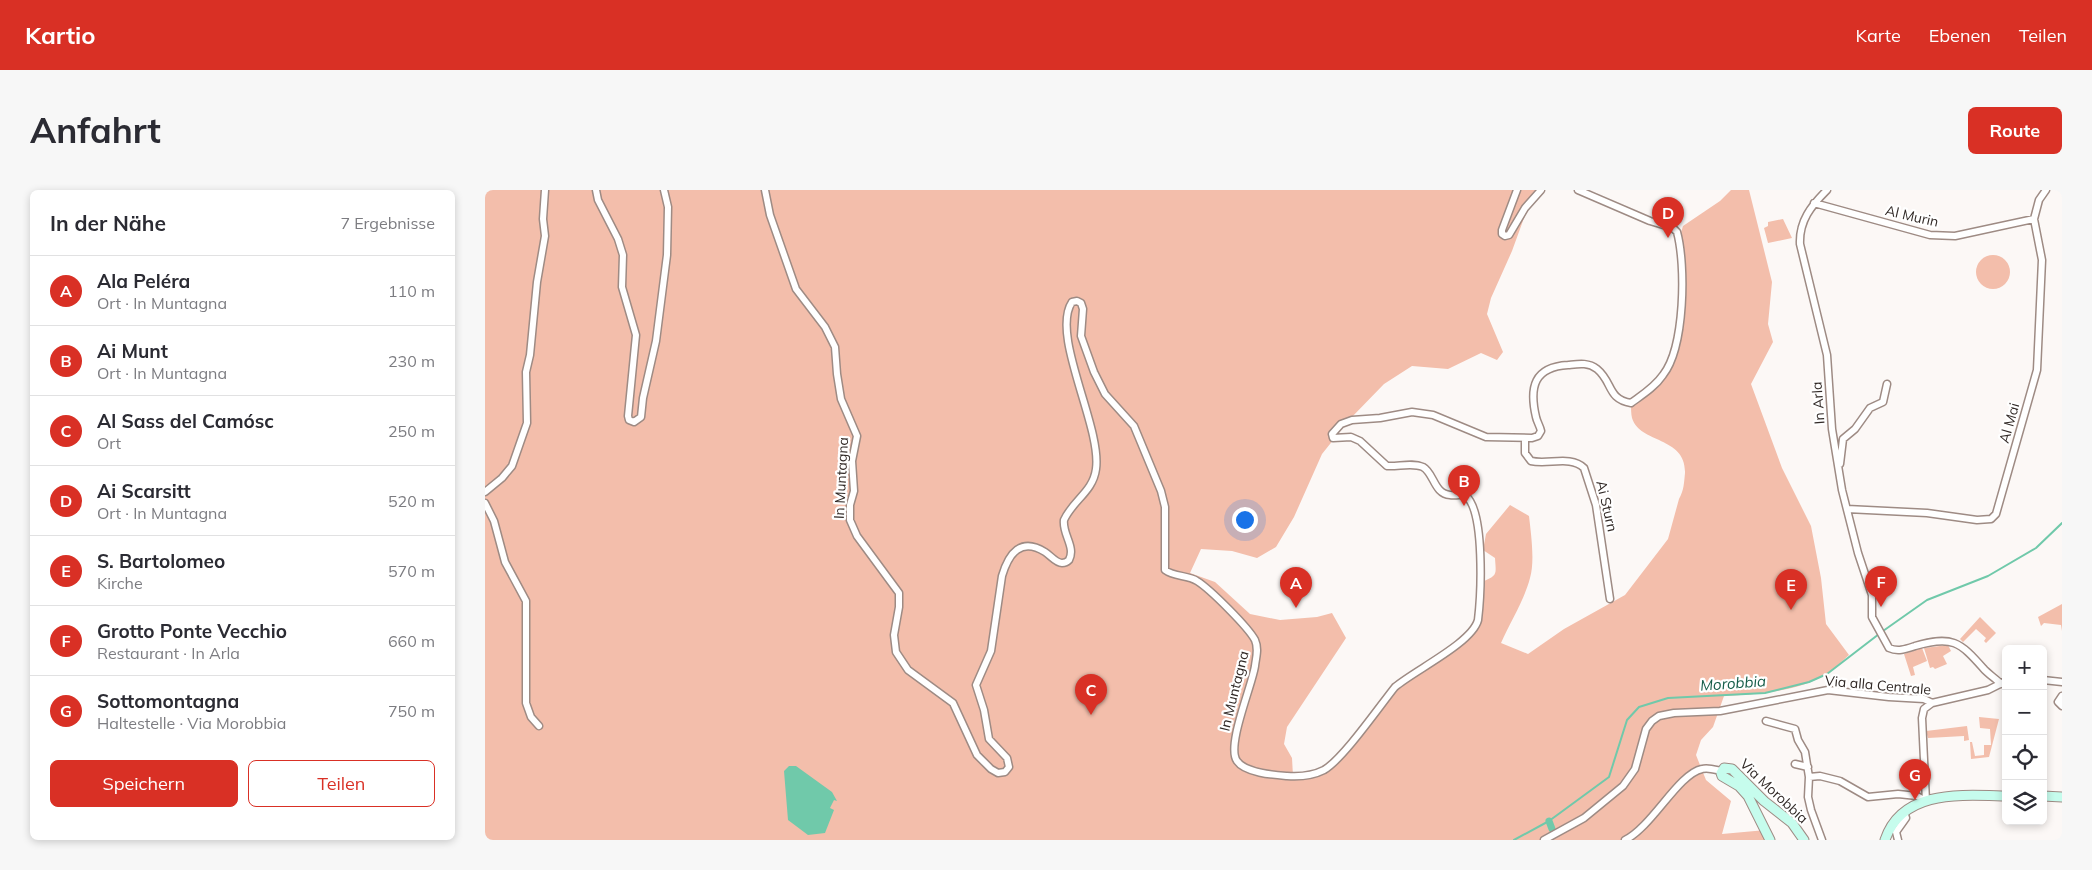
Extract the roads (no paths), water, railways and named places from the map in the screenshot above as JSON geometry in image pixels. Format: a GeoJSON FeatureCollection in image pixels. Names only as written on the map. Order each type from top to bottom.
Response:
{"type":"FeatureCollection","features":[{"type":"Feature","properties":{"kind":"street"},"geometry":{"type":"LineString","coordinates":[[485,492],[512,466],[527,423],[526,372],[530,355],[537,282],[545,236],[543,219],[545,190]]}},
{"type":"Feature","properties":{"kind":"street"},"geometry":{"type":"LineString","coordinates":[[596,190],[599,205],[618,239],[623,255],[622,287],[636,335],[629,416],[629,420],[633,422],[641,417],[643,398],[656,341],[667,255],[667,207],[664,190]]}},
{"type":"Feature","properties":{"kind":"street","name":"In Muntagna"},"geometry":{"type":"LineString","coordinates":[[765,190],[769,215],[796,289],[825,328],[835,347],[841,399],[857,436],[852,461],[853,491],[850,505],[850,520],[853,530],[867,551],[898,590],[900,602],[893,640],[898,656],[912,673],[953,703],[980,759],[995,772],[1005,772],[1009,767],[1008,760],[989,739],[984,710],[976,688],[991,651],[1002,576],[1013,553],[1023,546],[1041,550],[1062,563],[1069,560],[1072,552],[1064,531],[1064,520],[1092,485],[1096,470],[1096,447],[1073,361],[1067,322],[1070,305],[1075,301],[1079,302],[1084,312],[1081,336],[1094,372],[1107,396],[1134,426],[1161,491],[1165,507],[1165,570],[1196,580],[1203,585],[1247,628],[1258,648],[1254,672],[1235,736],[1234,755],[1237,761],[1246,768],[1269,774],[1305,776],[1325,769],[1335,762],[1395,687],[1476,628],[1479,612],[1480,549],[1478,528],[1471,500],[1466,496],[1450,496],[1443,493],[1421,466],[1387,466],[1361,441],[1351,437],[1333,438],[1332,434],[1341,424],[1352,420],[1380,418],[1412,412],[1433,415],[1485,437],[1525,438]]}},
{"type":"Feature","properties":{"kind":"street"},"geometry":{"type":"LineString","coordinates":[[1517,190],[1502,230],[1502,234],[1505,236],[1509,235],[1525,208],[1541,190]]}},
{"type":"Feature","properties":{"kind":"street"},"geometry":{"type":"LineString","coordinates":[[1525,438],[1538,436],[1541,431],[1534,407],[1535,388],[1539,374],[1546,369],[1561,365],[1591,365],[1604,376],[1614,396],[1623,402],[1631,403],[1651,388],[1664,375],[1673,354],[1680,326],[1683,297],[1677,232],[1673,228],[1650,222],[1578,190]]}},
{"type":"Feature","properties":{"kind":"street","name":"In Arla"},"geometry":{"type":"LineString","coordinates":[[1827,190],[1814,203],[1805,216],[1800,235],[1800,244],[1827,356],[1832,423],[1838,468],[1847,509],[1872,595],[1871,614],[1886,645],[1891,649],[1897,650],[1950,641],[1957,643],[1972,654],[1984,669],[2002,681]]}},
{"type":"Feature","properties":{"kind":"street"},"geometry":{"type":"LineString","coordinates":[[2034,219],[2039,200],[2046,190]]}},
{"type":"Feature","properties":{"kind":"street","name":"Al Murin"},"geometry":{"type":"LineString","coordinates":[[1814,203],[1930,235],[1942,236],[1955,236],[2034,219]]}},
{"type":"Feature","properties":{"kind":"street","name":"Al Mai"},"geometry":{"type":"LineString","coordinates":[[1847,509],[1927,513],[1977,520],[1991,519],[1996,514],[2037,370],[2042,260],[2034,219]]}},
{"type":"Feature","properties":{"kind":"street"},"geometry":{"type":"LineString","coordinates":[[1838,468],[1844,438],[1855,429],[1870,408],[1883,402],[1887,384]]}},
{"type":"Feature","properties":{"kind":"street","name":"Ai Sturn"},"geometry":{"type":"LineString","coordinates":[[1525,438],[1525,452],[1531,462],[1572,462],[1579,463],[1584,468],[1596,505],[1610,599]]}},
{"type":"Feature","properties":{"kind":"street"},"geometry":{"type":"LineString","coordinates":[[485,503],[493,521],[505,562],[526,601],[526,703],[531,717],[539,726]]}},
{"type":"Feature","properties":{"kind":"street"},"geometry":{"type":"LineString","coordinates":[[2047,680],[2062,682]]}},
{"type":"Feature","properties":{"kind":"street","name":"Via alla Centrale"},"geometry":{"type":"LineString","coordinates":[[1545,840],[1584,818],[1623,786],[1635,769],[1646,729],[1659,716],[1674,713],[1720,711],[1828,690],[1889,698],[1924,699],[1932,703],[1989,690],[2002,683]]}},
{"type":"Feature","properties":{"kind":"street"},"geometry":{"type":"LineString","coordinates":[[1926,801],[1922,718],[1924,709],[1932,703]]}},
{"type":"Feature","properties":{"kind":"street"},"geometry":{"type":"LineString","coordinates":[[1767,721],[1795,729],[1798,740],[1805,750],[1809,776],[1808,797],[1822,840]]}},
{"type":"Feature","properties":{"kind":"street"},"geometry":{"type":"LineString","coordinates":[[1795,764],[1808,767]]}},
{"type":"Feature","properties":{"kind":"street","name":"Via Morobbia"},"geometry":{"type":"LineString","coordinates":[[1722,770],[1728,767],[1735,772],[1769,806],[1792,823],[1804,840]]}},
{"type":"Feature","properties":{"kind":"street"},"geometry":{"type":"LineString","coordinates":[[1625,840],[1641,829],[1690,775],[1702,768],[1722,770],[1722,776],[1739,786],[1747,796],[1770,840]]}},
{"type":"Feature","properties":{"kind":"street"},"geometry":{"type":"LineString","coordinates":[[1809,776],[1840,781],[1868,797],[1898,794],[1917,796],[1926,801]]}},
{"type":"Feature","properties":{"kind":"street"},"geometry":{"type":"LineString","coordinates":[[1885,840],[1891,826],[1904,812],[1926,801],[1950,795],[2002,796]]}},
{"type":"Feature","properties":{"kind":"street"},"geometry":{"type":"LineString","coordinates":[[2047,796],[2062,797]]}},
{"type":"Feature","properties":{"kind":"street"},"geometry":{"type":"LineString","coordinates":[[1898,840],[1896,832],[1907,818],[1904,812]]}},
{"type":"Feature","properties":{"kind":"waterway","name":"Morobbia"},"geometry":{"type":"LineString","coordinates":[[1883,631],[1927,600],[1988,576],[2036,548],[2062,523]]}},
{"type":"Feature","properties":{"kind":"waterway","name":"Morobbia"},"geometry":{"type":"LineString","coordinates":[[1514,840],[1549,821],[1609,777],[1627,720],[1639,707],[1668,698],[1765,693],[1809,682],[1827,674],[1879,634]]}},
{"type":"Feature","properties":{"kind":"waterway"},"geometry":{"type":"LineString","coordinates":[[1549,821],[1552,829]]}},
{"type":"Feature","properties":{"kind":"place","name":"Ai Scarsitt"},"geometry":{"type":"Point","coordinates":[1668,238]}},
{"type":"Feature","properties":{"kind":"place","name":"Ai Munt"},"geometry":{"type":"Point","coordinates":[1464,506]}},
{"type":"Feature","properties":{"kind":"place","name":"Grotto Ponte Vecchio"},"geometry":{"type":"Point","coordinates":[1881,607]}},
{"type":"Feature","properties":{"kind":"place","name":"Ala Peléra"},"geometry":{"type":"Point","coordinates":[1296,608]}},
{"type":"Feature","properties":{"kind":"place","name":"S. Bartolomeo"},"geometry":{"type":"Point","coordinates":[1791,610]}},
{"type":"Feature","properties":{"kind":"place","name":"Al Sass del Camósc"},"geometry":{"type":"Point","coordinates":[1091,715]}},
{"type":"Feature","properties":{"kind":"place","name":"Sottomontagna"},"geometry":{"type":"Point","coordinates":[1915,800]}}]}
